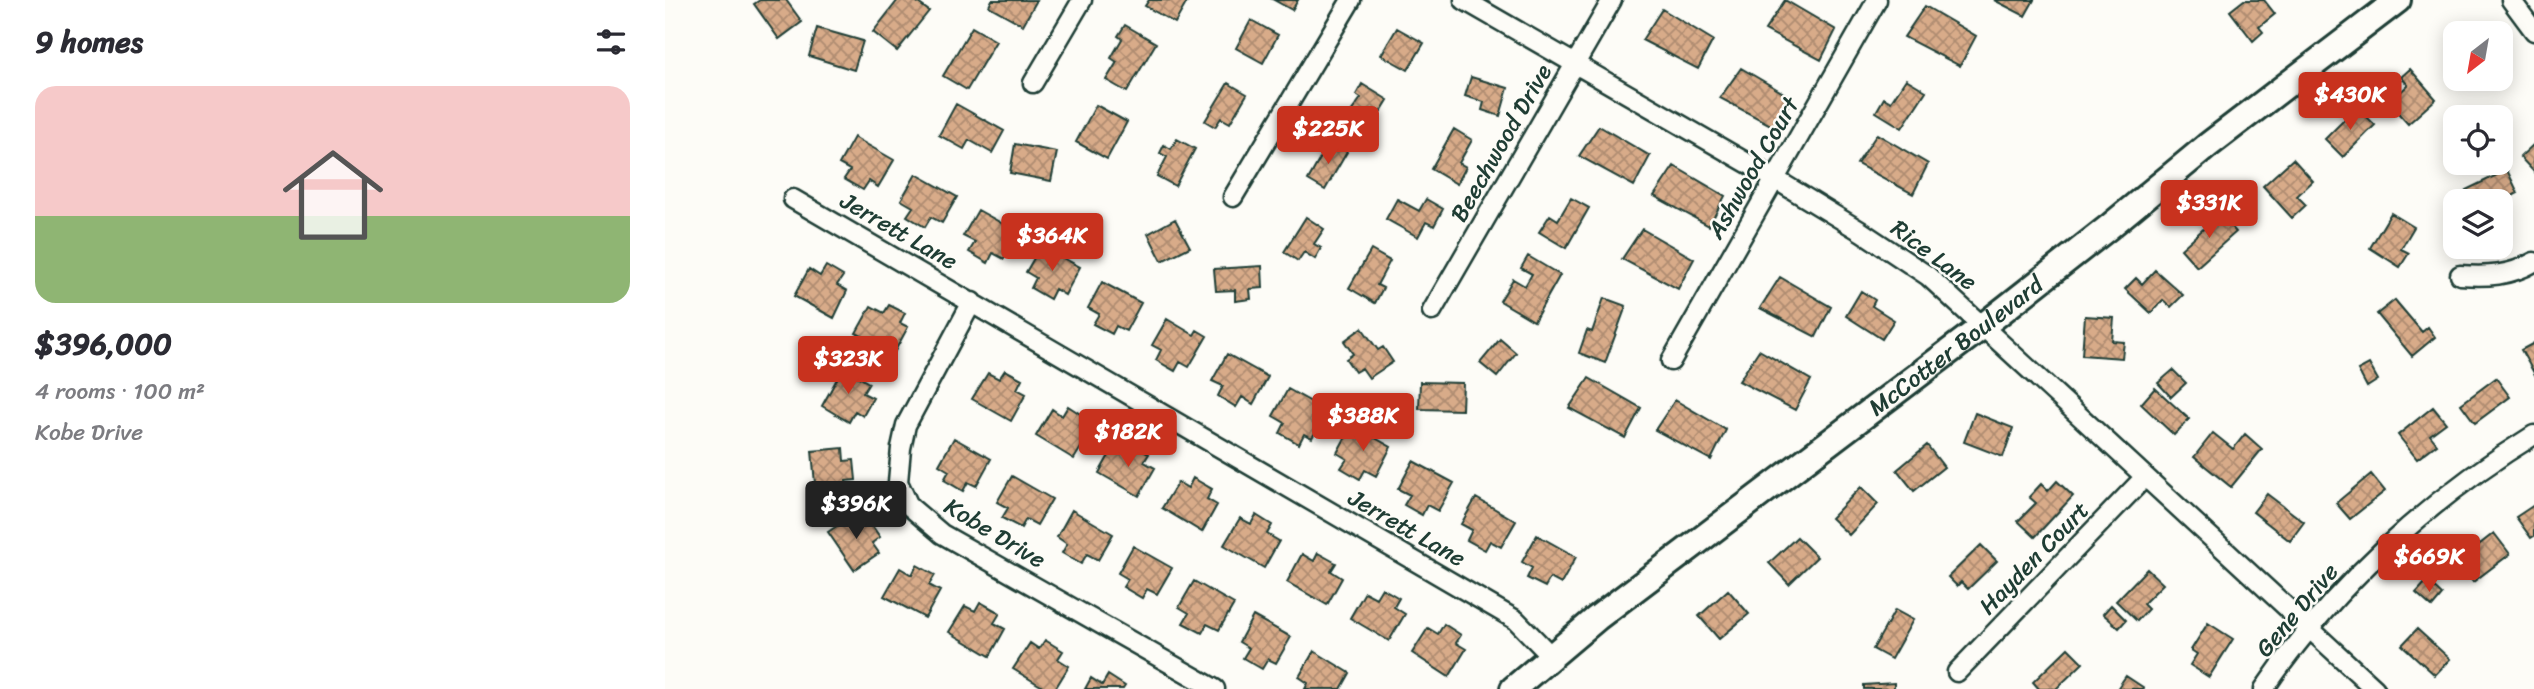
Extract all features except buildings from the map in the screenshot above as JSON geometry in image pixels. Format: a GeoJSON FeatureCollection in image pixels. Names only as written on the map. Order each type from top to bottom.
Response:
{"type":"FeatureCollection","features":[{"type":"Feature","properties":{"kind":"street"},"geometry":{"type":"LineString","coordinates":[[1033,83],[1082,0]]}},
{"type":"Feature","properties":{"kind":"street"},"geometry":{"type":"LineString","coordinates":[[1233,197],[1351,0]]}},
{"type":"Feature","properties":{"kind":"street","name":"Rice Lane"},"geometry":{"type":"LineString","coordinates":[[1464,0],[1775,179],[1910,264],[1945,290],[2144,478],[2375,689]]}},
{"type":"Feature","properties":{"kind":"street","name":"Beechwood Drive"},"geometry":{"type":"LineString","coordinates":[[1432,311],[1612,0]]}},
{"type":"Feature","properties":{"kind":"street","name":"Ashwood Court"},"geometry":{"type":"LineString","coordinates":[[1671,360],[1877,0]]}},
{"type":"Feature","properties":{"kind":"street","name":"McCotter Boulevard"},"geometry":{"type":"LineString","coordinates":[[1513,689],[1713,528],[1983,326],[2217,138],[2398,0]]}},
{"type":"Feature","properties":{"kind":"street"},"geometry":{"type":"LineString","coordinates":[[2511,0],[2534,31]]}},
{"type":"Feature","properties":{"kind":"street","name":"Jerrett Lane"},"geometry":{"type":"LineString","coordinates":[[793,199],[1516,620],[1552,656]]}},
{"type":"Feature","properties":{"kind":"street"},"geometry":{"type":"LineString","coordinates":[[2460,275],[2508,274],[2534,262]]}},
{"type":"Feature","properties":{"kind":"street","name":"Kobe Drive"},"geometry":{"type":"LineString","coordinates":[[972,302],[905,425],[898,482],[909,506],[942,534],[1215,689]]}},
{"type":"Feature","properties":{"kind":"street","name":"Gene Drive"},"geometry":{"type":"LineString","coordinates":[[2264,689],[2334,598],[2418,519],[2459,486],[2534,435]]}},
{"type":"Feature","properties":{"kind":"street","name":"Hayden Court"},"geometry":{"type":"LineString","coordinates":[[1957,672],[2144,478]]}}]}
